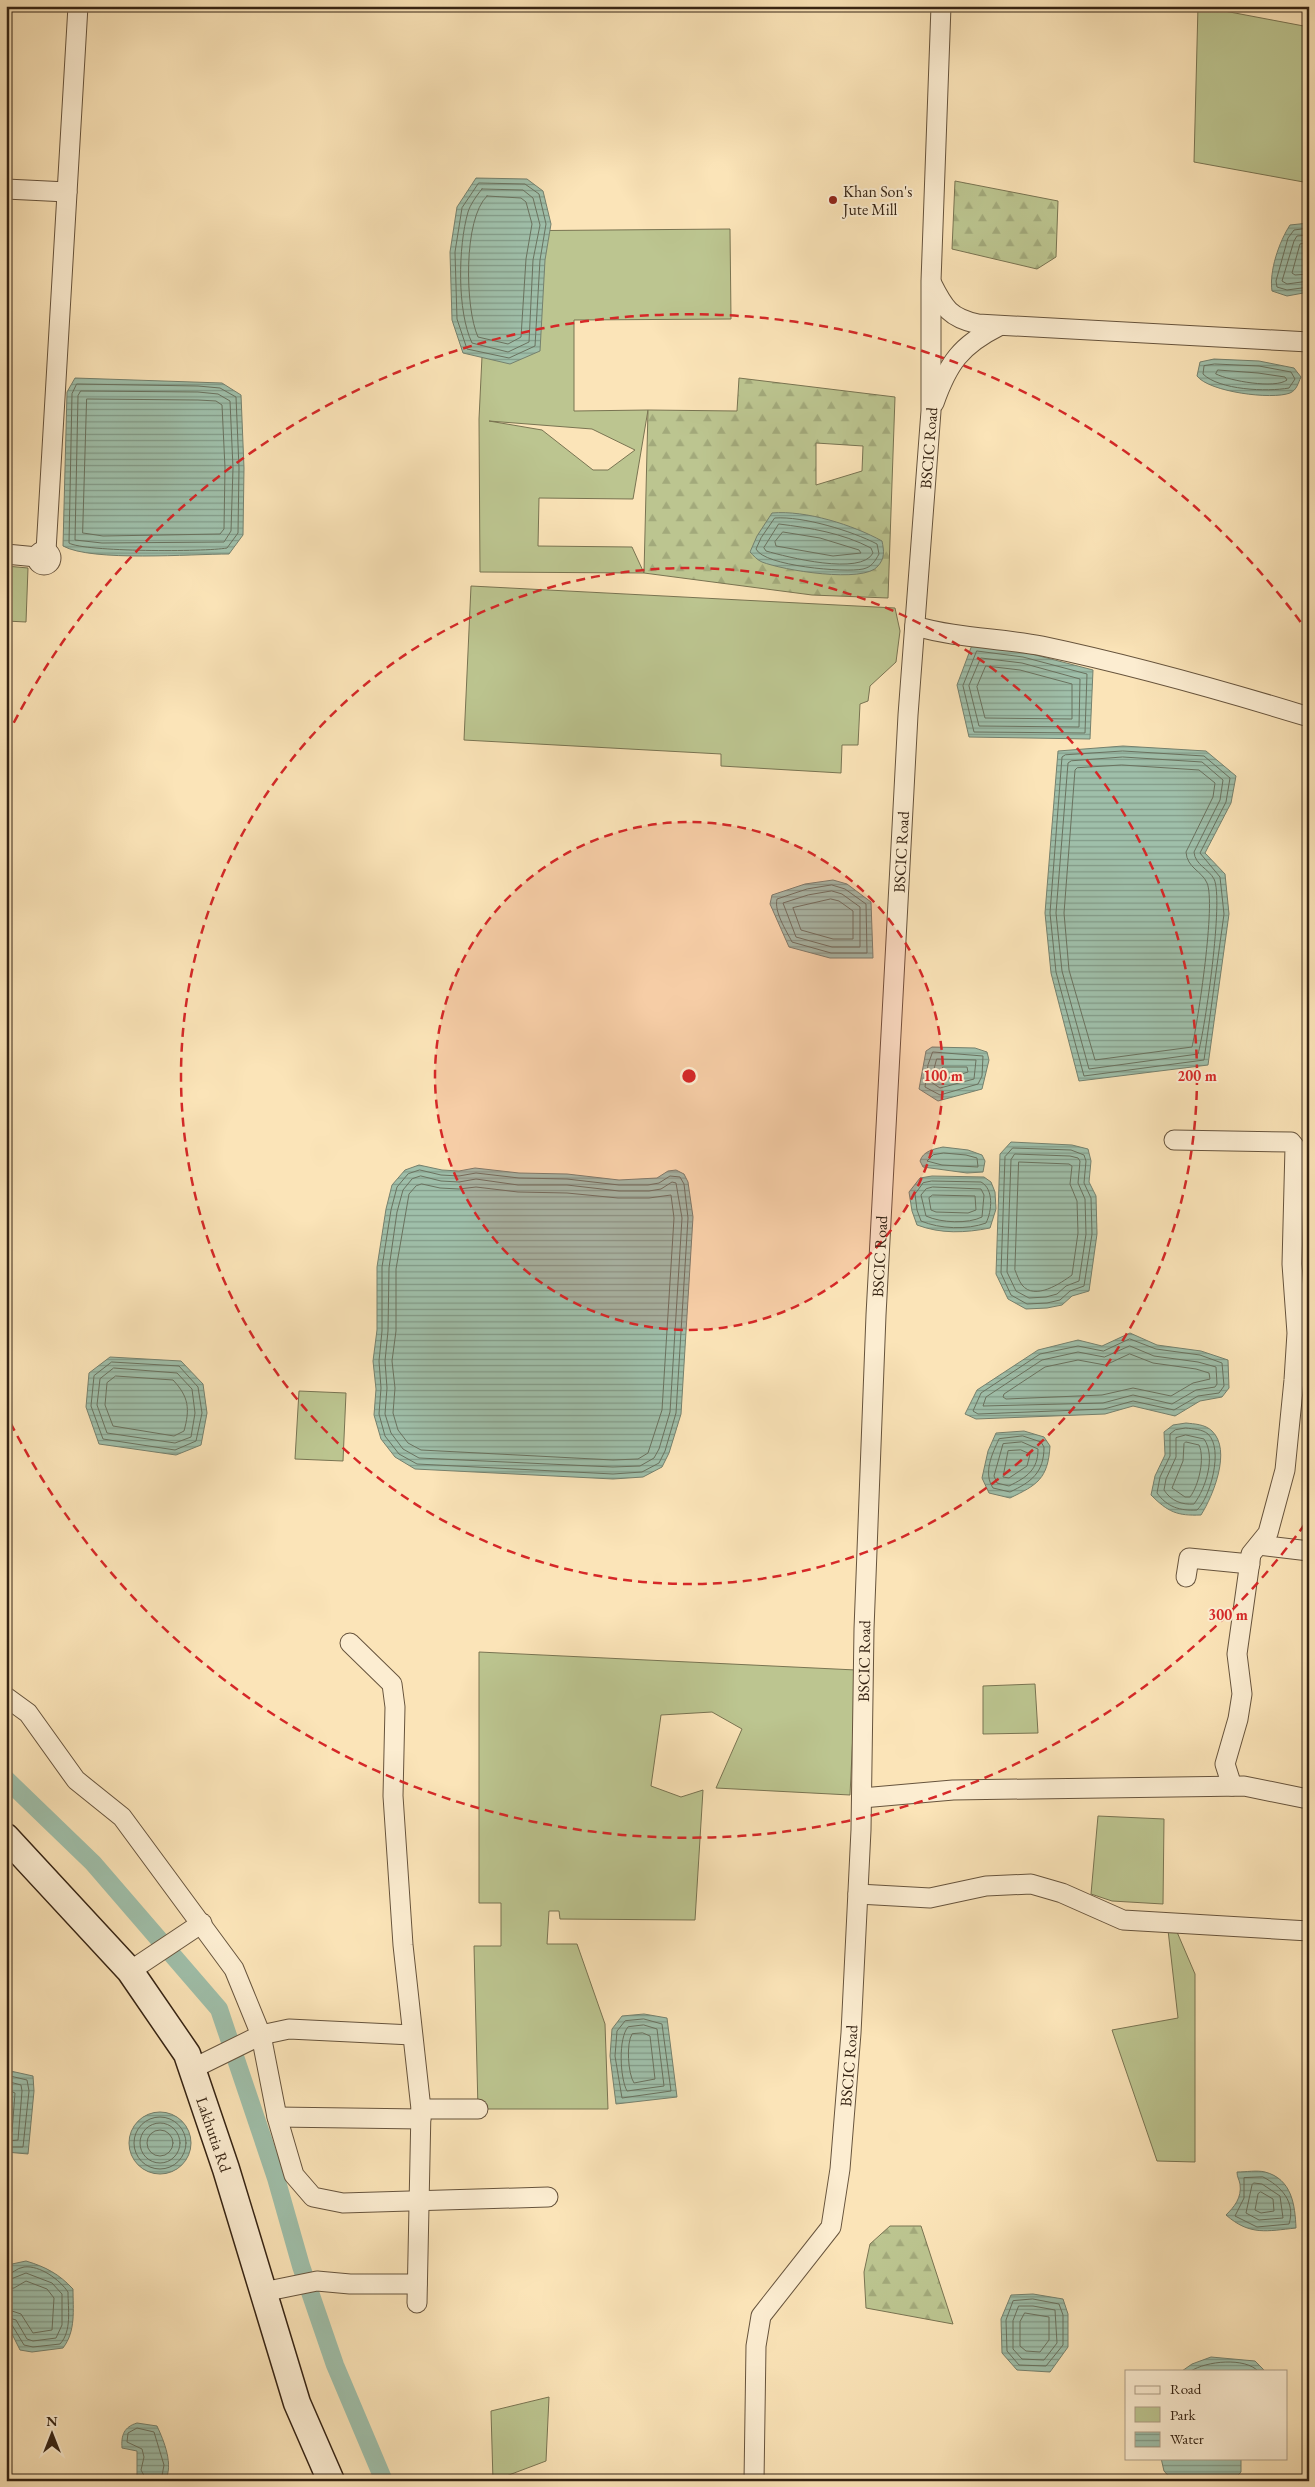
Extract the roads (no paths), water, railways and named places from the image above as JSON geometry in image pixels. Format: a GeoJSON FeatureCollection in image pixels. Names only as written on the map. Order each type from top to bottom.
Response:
{"type":"FeatureCollection","features":[{"type":"Feature","properties":{"kind":"street"},"geometry":{"type":"LineString","coordinates":[[6,554],[41,554],[67,192],[78,6]]}},
{"type":"Feature","properties":{"kind":"street","name":"BSCIC Road"},"geometry":{"type":"LineString","coordinates":[[754,2481],[756,2346],[761,2316],[831,2227],[840,2168],[858,1894],[862,1798],[864,1629],[876,1315],[915,626],[931,411],[931,282],[941,6]]}},
{"type":"Feature","properties":{"kind":"street"},"geometry":{"type":"LineString","coordinates":[[6,189],[67,192]]}},
{"type":"Feature","properties":{"kind":"street"},"geometry":{"type":"LineString","coordinates":[[931,282],[944,308],[961,321],[1000,326],[1309,342]]}},
{"type":"Feature","properties":{"kind":"street"},"geometry":{"type":"LineString","coordinates":[[931,411],[951,364],[967,345],[1000,326]]}},
{"type":"Feature","properties":{"kind":"street"},"geometry":{"type":"LineString","coordinates":[[915,626],[934,632],[1022,642],[1090,656],[1212,688],[1309,717]]}},
{"type":"Feature","properties":{"kind":"street"},"geometry":{"type":"LineString","coordinates":[[1174,1140],[1291,1142],[1295,1147],[1292,1264],[1303,1333],[1285,1470],[1268,1533],[1251,1554],[1238,1654],[1242,1694],[1238,1719],[1225,1764],[1232,1786]]}},
{"type":"Feature","properties":{"kind":"street"},"geometry":{"type":"LineString","coordinates":[[1259,1545],[1309,1551]]}},
{"type":"Feature","properties":{"kind":"street"},"geometry":{"type":"LineString","coordinates":[[1186,1577],[1189,1558],[1250,1564]]}},
{"type":"Feature","properties":{"kind":"street"},"geometry":{"type":"LineString","coordinates":[[350,1643],[392,1684],[395,1707],[392,1796],[412,2035],[421,2114],[417,2303]]}},
{"type":"Feature","properties":{"kind":"street"},"geometry":{"type":"LineString","coordinates":[[6,1697],[28,1712],[76,1780],[122,1818],[234,1968],[261,2035],[278,2117],[294,2175],[314,2197],[343,2203],[548,2197]]}},
{"type":"Feature","properties":{"kind":"street"},"geometry":{"type":"LineString","coordinates":[[862,1798],[953,1790],[1232,1786],[1244,1786],[1303,1798],[1309,1797]]}},
{"type":"Feature","properties":{"kind":"street","name":"Lakhutia Rd"},"geometry":{"type":"LineString","coordinates":[[6,1836],[130,1971],[187,2054],[226,2168],[296,2403],[331,2481]]}},
{"type":"Feature","properties":{"kind":"street"},"geometry":{"type":"LineString","coordinates":[[858,1894],[930,1898],[986,1886],[1031,1884],[1062,1893],[1123,1920],[1309,1931]]}},
{"type":"Feature","properties":{"kind":"street"},"geometry":{"type":"LineString","coordinates":[[130,1971],[202,1923]]}},
{"type":"Feature","properties":{"kind":"street"},"geometry":{"type":"LineString","coordinates":[[192,2070],[261,2035],[289,2029],[412,2035]]}},
{"type":"Feature","properties":{"kind":"street"},"geometry":{"type":"LineString","coordinates":[[278,2117],[421,2114],[478,2109]]}},
{"type":"Feature","properties":{"kind":"street"},"geometry":{"type":"LineString","coordinates":[[263,2292],[317,2281],[350,2284],[417,2284]]}},
{"type":"Feature","properties":{"kind":"water"},"geometry":{"type":"Polygon","coordinates":[[[476,178],[527,179],[543,191],[551,224],[545,260],[540,351],[510,364],[463,353],[452,320],[450,252],[457,207],[476,178]]]}},
{"type":"Feature","properties":{"kind":"water"},"geometry":{"type":"Polygon","coordinates":[[[1309,223],[1309,292],[1287,296],[1272,291],[1273,266],[1286,232],[1290,225],[1309,223]]]}},
{"type":"Feature","properties":{"kind":"water"},"geometry":{"type":"Polygon","coordinates":[[[1214,359],[1259,361],[1294,368],[1301,377],[1297,386],[1290,393],[1270,396],[1241,393],[1214,386],[1204,382],[1197,376],[1200,362],[1214,359]]]}},
{"type":"Feature","properties":{"kind":"water"},"geometry":{"type":"Polygon","coordinates":[[[75,378],[222,383],[241,395],[244,468],[243,535],[229,554],[118,556],[77,551],[63,546],[67,392],[75,378]]]}},
{"type":"Feature","properties":{"kind":"water"},"geometry":{"type":"Polygon","coordinates":[[[772,513],[814,516],[857,529],[882,541],[882,560],[878,566],[870,571],[840,575],[804,572],[762,562],[750,552],[757,536],[772,513]]]}},
{"type":"Feature","properties":{"kind":"water"},"geometry":{"type":"Polygon","coordinates":[[[972,645],[1024,652],[1093,670],[1090,739],[969,737],[957,685],[972,645]]]}},
{"type":"Feature","properties":{"kind":"water"},"geometry":{"type":"Polygon","coordinates":[[[1123,746],[1206,751],[1236,776],[1231,803],[1205,853],[1225,874],[1229,914],[1208,1065],[1079,1081],[1051,973],[1045,913],[1058,751],[1123,746]]]}},
{"type":"Feature","properties":{"kind":"water"},"geometry":{"type":"Polygon","coordinates":[[[833,880],[847,884],[871,902],[873,958],[830,958],[789,947],[770,904],[772,895],[805,884],[833,880]]]}},
{"type":"Feature","properties":{"kind":"water"},"geometry":{"type":"Polygon","coordinates":[[[932,1047],[975,1048],[987,1052],[989,1060],[982,1089],[938,1101],[919,1089],[926,1051],[932,1047]]]}},
{"type":"Feature","properties":{"kind":"water"},"geometry":{"type":"Polygon","coordinates":[[[1011,1142],[1072,1145],[1088,1149],[1091,1161],[1089,1182],[1096,1196],[1097,1234],[1089,1291],[1072,1296],[1062,1305],[1026,1309],[1008,1299],[996,1274],[1000,1154],[1011,1142]]]}},
{"type":"Feature","properties":{"kind":"water"},"geometry":{"type":"Polygon","coordinates":[[[943,1147],[968,1150],[982,1155],[985,1161],[983,1172],[967,1173],[923,1167],[920,1161],[924,1155],[929,1151],[943,1147]]]}},
{"type":"Feature","properties":{"kind":"water"},"geometry":{"type":"Polygon","coordinates":[[[419,1165],[442,1170],[459,1171],[475,1168],[519,1173],[567,1174],[619,1180],[657,1178],[668,1171],[676,1170],[684,1174],[688,1182],[693,1217],[681,1414],[669,1453],[662,1467],[643,1477],[613,1479],[415,1469],[395,1457],[381,1439],[374,1415],[376,1389],[373,1361],[377,1330],[377,1267],[386,1209],[392,1185],[405,1170],[419,1165]]]}},
{"type":"Feature","properties":{"kind":"water"},"geometry":{"type":"Polygon","coordinates":[[[932,1176],[984,1177],[991,1182],[995,1192],[996,1209],[990,1228],[953,1232],[917,1225],[912,1211],[909,1192],[920,1178],[932,1176]]]}},
{"type":"Feature","properties":{"kind":"water"},"geometry":{"type":"Polygon","coordinates":[[[1130,1333],[1157,1345],[1201,1351],[1228,1360],[1229,1388],[1222,1397],[1200,1401],[1175,1416],[1133,1406],[1105,1414],[976,1419],[965,1414],[977,1390],[1038,1350],[1078,1340],[1102,1346],[1130,1333]]]}},
{"type":"Feature","properties":{"kind":"water"},"geometry":{"type":"Polygon","coordinates":[[[110,1357],[181,1361],[203,1384],[207,1413],[201,1445],[176,1455],[99,1444],[86,1407],[89,1373],[110,1357]]]}},
{"type":"Feature","properties":{"kind":"water"},"geometry":{"type":"Polygon","coordinates":[[[1186,1423],[1206,1427],[1212,1431],[1218,1439],[1220,1449],[1220,1461],[1215,1485],[1201,1515],[1185,1515],[1173,1512],[1151,1495],[1155,1476],[1165,1455],[1164,1432],[1173,1425],[1186,1423]]]}},
{"type":"Feature","properties":{"kind":"water"},"geometry":{"type":"Polygon","coordinates":[[[1024,1431],[1044,1437],[1050,1446],[1044,1474],[1034,1485],[1010,1498],[989,1493],[982,1478],[988,1451],[996,1433],[1024,1431]]]}},
{"type":"Feature","properties":{"kind":"water"},"geometry":{"type":"Polygon","coordinates":[[[644,2014],[667,2018],[677,2097],[616,2104],[610,2056],[612,2029],[622,2016],[644,2014]]]}},
{"type":"Feature","properties":{"kind":"water"},"geometry":{"type":"Polygon","coordinates":[[[6,2070],[33,2076],[34,2091],[28,2154],[6,2152],[6,2070]]]}},
{"type":"Feature","properties":{"kind":"water"},"geometry":{"type":"Polygon","coordinates":[[[154,2112],[166,2112],[182,2121],[189,2131],[191,2143],[189,2155],[182,2165],[166,2174],[154,2174],[143,2169],[134,2160],[129,2149],[129,2137],[134,2126],[143,2117],[154,2112]]]}},
{"type":"Feature","properties":{"kind":"water"},"geometry":{"type":"Polygon","coordinates":[[[1237,2172],[1265,2172],[1281,2180],[1293,2202],[1296,2228],[1267,2231],[1251,2229],[1235,2222],[1226,2215],[1239,2198],[1240,2184],[1237,2172]]]}},
{"type":"Feature","properties":{"kind":"water"},"geometry":{"type":"Polygon","coordinates":[[[26,2261],[52,2272],[73,2289],[72,2327],[63,2348],[32,2352],[20,2350],[6,2322],[6,2273],[12,2264],[26,2261]]]}},
{"type":"Feature","properties":{"kind":"water"},"geometry":{"type":"Polygon","coordinates":[[[1033,2294],[1063,2299],[1068,2314],[1068,2347],[1050,2372],[1017,2370],[1002,2353],[1001,2319],[1011,2295],[1033,2294]]]}},
{"type":"Feature","properties":{"kind":"water"},"geometry":{"type":"Polygon","coordinates":[[[1211,2357],[1255,2361],[1264,2370],[1183,2370],[1192,2364],[1211,2357]]]}},
{"type":"Feature","properties":{"kind":"water"},"geometry":{"type":"Polygon","coordinates":[[[137,2423],[157,2426],[165,2446],[168,2461],[168,2475],[165,2481],[147,2481],[137,2476],[137,2451],[122,2448],[124,2432],[137,2423]]]}},
{"type":"Feature","properties":{"kind":"water"},"geometry":{"type":"Polygon","coordinates":[[[1161,2460],[1241,2460],[1241,2472],[1233,2481],[1173,2481],[1164,2471],[1161,2460]]]}},
{"type":"Feature","properties":{"kind":"waterway"},"geometry":{"type":"LineString","coordinates":[[6,1779],[93,1863],[219,2009],[276,2178],[301,2266],[335,2365],[384,2481]]}},
{"type":"Feature","properties":{"kind":"place","name":"Khan Son's Jute Mill"},"geometry":{"type":"Point","coordinates":[833,200]}}]}
